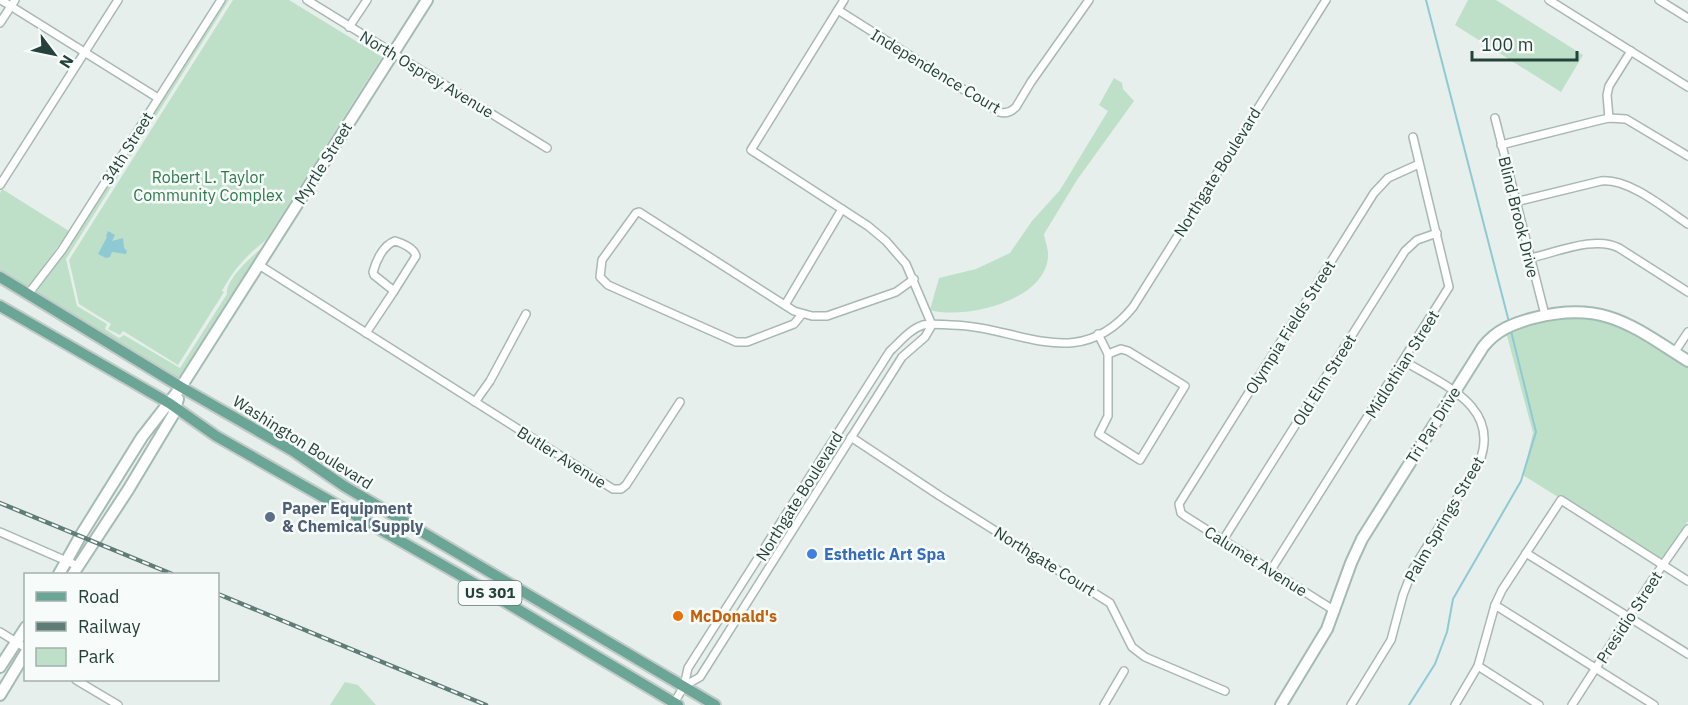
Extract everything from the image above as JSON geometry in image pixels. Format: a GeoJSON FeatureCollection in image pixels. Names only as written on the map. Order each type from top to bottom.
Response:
{"type":"FeatureCollection","features":[{"type":"Feature","properties":{"kind":"main road","name":"Washington Boulevard"},"geometry":{"type":"LineString","coordinates":[[0,277],[181,387],[303,457],[344,486],[716,705]]}},
{"type":"Feature","properties":{"kind":"main road","name":"Washington Boulevard"},"geometry":{"type":"LineString","coordinates":[[0,306],[172,405],[216,436],[450,570],[676,704]]}},
{"type":"Feature","properties":{"kind":"street"},"geometry":{"type":"LineString","coordinates":[[1,0],[13,3],[84,52],[158,98]]}},
{"type":"Feature","properties":{"kind":"street"},"geometry":{"type":"LineString","coordinates":[[0,185],[118,0]]}},
{"type":"Feature","properties":{"kind":"street","name":"34th Street"},"geometry":{"type":"LineString","coordinates":[[29,293],[62,250],[221,0]]}},
{"type":"Feature","properties":{"kind":"street","name":"North Osprey Avenue"},"geometry":{"type":"LineString","coordinates":[[307,0],[547,148]]}},
{"type":"Feature","properties":{"kind":"street"},"geometry":{"type":"LineString","coordinates":[[349,27],[367,0]]}},
{"type":"Feature","properties":{"kind":"street","name":"Myrtle Street"},"geometry":{"type":"LineString","coordinates":[[72,567],[81,535],[142,437],[172,405],[181,387],[426,0]]}},
{"type":"Feature","properties":{"kind":"street"},"geometry":{"type":"LineString","coordinates":[[844,0],[751,150],[868,226],[886,241],[906,264],[932,325]]}},
{"type":"Feature","properties":{"kind":"street","name":"Independence Court"},"geometry":{"type":"LineString","coordinates":[[838,10],[1004,113],[1016,107],[1030,82],[1089,0]]}},
{"type":"Feature","properties":{"kind":"street","name":"Northgate Boulevard"},"geometry":{"type":"LineString","coordinates":[[676,704],[684,686],[688,668],[890,351],[911,332],[923,326],[972,325],[1058,344],[1081,341],[1116,324],[1132,307],[1326,0]]}},
{"type":"Feature","properties":{"kind":"street"},"geometry":{"type":"LineString","coordinates":[[1549,0],[1688,87]]}},
{"type":"Feature","properties":{"kind":"street"},"geometry":{"type":"LineString","coordinates":[[1659,0],[1688,18]]}},
{"type":"Feature","properties":{"kind":"street"},"geometry":{"type":"LineString","coordinates":[[0,23],[13,3]]}},
{"type":"Feature","properties":{"kind":"street"},"geometry":{"type":"LineString","coordinates":[[1609,118],[1607,95],[1609,86],[1631,51]]}},
{"type":"Feature","properties":{"kind":"street","name":"Blind Brook Drive"},"geometry":{"type":"LineString","coordinates":[[1495,118],[1545,315]]}},
{"type":"Feature","properties":{"kind":"street"},"geometry":{"type":"LineString","coordinates":[[1501,145],[1609,118],[1626,119],[1633,122],[1688,156]]}},
{"type":"Feature","properties":{"kind":"street","name":"Midlothian Street"},"geometry":{"type":"LineString","coordinates":[[1271,570],[1449,287],[1413,138]]}},
{"type":"Feature","properties":{"kind":"street","name":"Olympia Fields Street"},"geometry":{"type":"LineString","coordinates":[[1180,508],[1181,499],[1374,193],[1388,178],[1419,164]]}},
{"type":"Feature","properties":{"kind":"street"},"geometry":{"type":"LineString","coordinates":[[1515,202],[1613,180],[1627,185],[1688,224]]}},
{"type":"Feature","properties":{"kind":"street"},"geometry":{"type":"LineString","coordinates":[[785,305],[842,209]]}},
{"type":"Feature","properties":{"kind":"street"},"geometry":{"type":"LineString","coordinates":[[802,314],[794,324],[747,342],[736,342],[608,285],[600,277],[601,264],[636,213],[639,212],[802,314],[827,316],[896,292],[914,279]]}},
{"type":"Feature","properties":{"kind":"street","name":"Old Elm Street"},"geometry":{"type":"LineString","coordinates":[[1223,540],[1405,251],[1417,240],[1437,233]]}},
{"type":"Feature","properties":{"kind":"street"},"geometry":{"type":"LineString","coordinates":[[366,333],[394,291],[416,256],[415,252],[395,241],[384,250],[373,272],[394,291]]}},
{"type":"Feature","properties":{"kind":"street"},"geometry":{"type":"LineString","coordinates":[[1530,258],[1592,243],[1608,244],[1688,292]]}},
{"type":"Feature","properties":{"kind":"street","name":"Butler Avenue"},"geometry":{"type":"LineString","coordinates":[[259,265],[617,490],[626,485],[680,402]]}},
{"type":"Feature","properties":{"kind":"street","name":"Tri Par Drive"},"geometry":{"type":"LineString","coordinates":[[1281,705],[1318,645],[1335,611],[1351,563],[1362,539],[1483,347],[1502,330],[1521,321],[1545,315],[1578,312],[1609,316],[1632,326],[1688,361]]}},
{"type":"Feature","properties":{"kind":"street"},"geometry":{"type":"LineString","coordinates":[[475,402],[490,381],[526,314]]}},
{"type":"Feature","properties":{"kind":"street","name":"Northgate Boulevard"},"geometry":{"type":"LineString","coordinates":[[684,686],[700,677],[902,357],[925,337],[932,325]]}},
{"type":"Feature","properties":{"kind":"street"},"geometry":{"type":"LineString","coordinates":[[1674,353],[1688,332]]}},
{"type":"Feature","properties":{"kind":"street"},"geometry":{"type":"LineString","coordinates":[[1098,334],[1108,354],[1108,416],[1099,434],[1140,460],[1185,386],[1128,351],[1121,350],[1108,354]]}},
{"type":"Feature","properties":{"kind":"street","name":"Palm Springs Street"},"geometry":{"type":"LineString","coordinates":[[1351,705],[1391,640],[1403,595],[1413,569],[1483,453],[1485,434],[1479,415],[1470,403],[1404,361]]}},
{"type":"Feature","properties":{"kind":"street","name":"Myrtle Street"},"geometry":{"type":"LineString","coordinates":[[72,567],[128,490],[173,415],[172,405]]}},
{"type":"Feature","properties":{"kind":"street","name":"Northgate Court"},"geometry":{"type":"LineString","coordinates":[[851,437],[1110,603],[1132,647],[1145,657],[1225,691]]}},
{"type":"Feature","properties":{"kind":"street"},"geometry":{"type":"LineString","coordinates":[[1455,705],[1478,666],[1495,605],[1561,500],[1688,581]]}},
{"type":"Feature","properties":{"kind":"street","name":"Calumet Avenue"},"geometry":{"type":"LineString","coordinates":[[1180,508],[1185,516],[1335,611]]}},
{"type":"Feature","properties":{"kind":"street","name":"Presidio Street"},"geometry":{"type":"LineString","coordinates":[[1572,705],[1688,529]]}},
{"type":"Feature","properties":{"kind":"street"},"geometry":{"type":"LineString","coordinates":[[0,532],[72,567]]}},
{"type":"Feature","properties":{"kind":"street"},"geometry":{"type":"LineString","coordinates":[[1526,553],[1688,654]]}},
{"type":"Feature","properties":{"kind":"street"},"geometry":{"type":"LineString","coordinates":[[1495,605],[1654,705]]}},
{"type":"Feature","properties":{"kind":"street"},"geometry":{"type":"LineString","coordinates":[[0,632],[22,648]]}},
{"type":"Feature","properties":{"kind":"street"},"geometry":{"type":"LineString","coordinates":[[0,667],[22,648]]}},
{"type":"Feature","properties":{"kind":"street"},"geometry":{"type":"LineString","coordinates":[[0,695],[22,648]]}},
{"type":"Feature","properties":{"kind":"street"},"geometry":{"type":"LineString","coordinates":[[1478,666],[1539,705]]}},
{"type":"Feature","properties":{"kind":"street"},"geometry":{"type":"LineString","coordinates":[[1104,705],[1124,671]]}},
{"type":"Feature","properties":{"kind":"street"},"geometry":{"type":"LineString","coordinates":[[78,681],[118,705]]}},
{"type":"Feature","properties":{"kind":"green space"},"geometry":{"type":"Polygon","coordinates":[[[226,0],[229,0],[66,259],[77,306],[107,324],[105,329],[119,338],[124,335],[180,368],[227,294],[231,281],[249,259],[268,243],[180,382],[35,292],[66,252],[226,0]]]}},
{"type":"Feature","properties":{"kind":"green space","name":"Robert L. Taylor Community Complex"},"geometry":{"type":"Polygon","coordinates":[[[233,0],[289,0],[382,57],[266,240],[231,276],[222,291],[224,292],[178,365],[123,331],[120,335],[108,329],[111,324],[79,304],[69,260],[233,0]]]}},
{"type":"Feature","properties":{"kind":"green space"},"geometry":{"type":"Polygon","coordinates":[[[1468,0],[1496,0],[1583,55],[1561,92],[1455,25],[1468,0]]]}},
{"type":"Feature","properties":{"kind":"green space"},"geometry":{"type":"Polygon","coordinates":[[[1114,78],[1122,83],[1123,89],[1134,101],[1077,180],[1044,234],[1048,257],[1044,272],[1019,296],[1001,304],[963,312],[930,310],[939,278],[976,269],[1010,253],[1032,221],[1060,190],[1108,111],[1099,105],[1114,78]]]}},
{"type":"Feature","properties":{"kind":"green space"},"geometry":{"type":"Polygon","coordinates":[[[2,189],[69,231],[28,288],[0,272],[0,193],[2,189]]]}},
{"type":"Feature","properties":{"kind":"green space"},"geometry":{"type":"Polygon","coordinates":[[[1578,315],[1619,324],[1688,366],[1688,521],[1662,560],[1560,495],[1558,497],[1523,475],[1533,433],[1506,332],[1542,321],[1578,315]]]}},
{"type":"Feature","properties":{"kind":"green space"},"geometry":{"type":"Polygon","coordinates":[[[345,682],[358,685],[376,705],[330,705],[345,682]]]}},
{"type":"Feature","properties":{"kind":"water"},"geometry":{"type":"Polygon","coordinates":[[[108,231],[115,235],[112,241],[123,238],[126,254],[112,252],[110,257],[106,258],[98,254],[108,231]]]}},
{"type":"Feature","properties":{"kind":"waterway"},"geometry":{"type":"LineString","coordinates":[[1426,0],[1509,322]]}},
{"type":"Feature","properties":{"kind":"waterway"},"geometry":{"type":"LineString","coordinates":[[1409,705],[1435,664],[1447,632],[1453,599],[1521,481],[1536,432],[1511,331]]}},
{"type":"Feature","properties":{"kind":"railway"},"geometry":{"type":"LineString","coordinates":[[0,503],[170,573]]}},
{"type":"Feature","properties":{"kind":"railway"},"geometry":{"type":"LineString","coordinates":[[219,594],[486,705]]}},
{"type":"Feature","properties":{"kind":"place","name":"Paper Equipment & Chemical Supply"},"geometry":{"type":"Point","coordinates":[270,517]}},
{"type":"Feature","properties":{"kind":"place","name":"Esthetic Art Spa"},"geometry":{"type":"Point","coordinates":[812,554]}},
{"type":"Feature","properties":{"kind":"place","name":"McDonald's"},"geometry":{"type":"Point","coordinates":[678,616]}}]}
